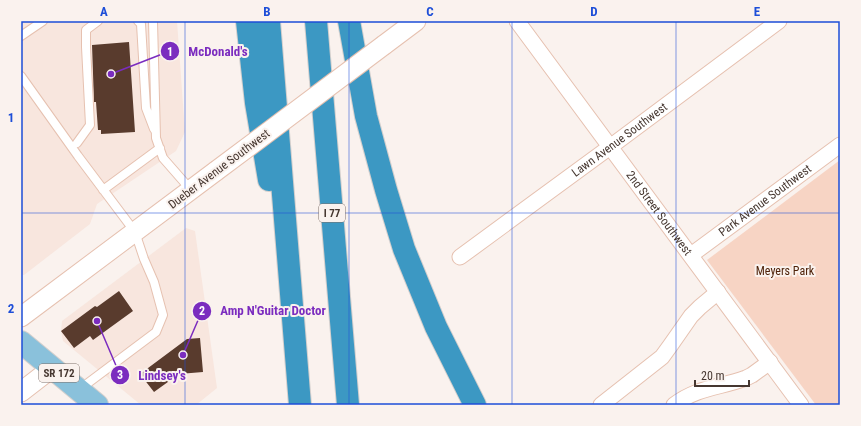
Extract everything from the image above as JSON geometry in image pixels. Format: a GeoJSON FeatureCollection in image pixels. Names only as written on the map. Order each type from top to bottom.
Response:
{"type":"FeatureCollection","features":[{"type":"Feature","properties":{"kind":"highway"},"geometry":{"type":"LineString","coordinates":[[247,21],[256,103],[293,320]]}},
{"type":"Feature","properties":{"kind":"highway"},"geometry":{"type":"LineString","coordinates":[[268,21],[300,405]]}},
{"type":"Feature","properties":{"kind":"highway","name":"I 77"},"geometry":{"type":"LineString","coordinates":[[316,21],[348,405]]}},
{"type":"Feature","properties":{"kind":"highway"},"geometry":{"type":"LineString","coordinates":[[348,21],[366,116],[404,249],[436,327],[474,405]]}},
{"type":"Feature","properties":{"kind":"main road","name":"SR 172"},"geometry":{"type":"LineString","coordinates":[[21,342],[97,405]]}},
{"type":"Feature","properties":{"kind":"street","name":"Dueber Avenue Southwest"},"geometry":{"type":"LineString","coordinates":[[21,317],[416,21]]}},
{"type":"Feature","properties":{"kind":"street","name":"2nd Street Southwest"},"geometry":{"type":"LineString","coordinates":[[517,21],[801,405]]}},
{"type":"Feature","properties":{"kind":"street","name":"Lawn Avenue Southwest"},"geometry":{"type":"LineString","coordinates":[[460,257],[779,21]]}},
{"type":"Feature","properties":{"kind":"street","name":"Park Avenue Southwest"},"geometry":{"type":"LineString","coordinates":[[691,255],[840,145]]}},
{"type":"Feature","properties":{"kind":"street"},"geometry":{"type":"LineString","coordinates":[[601,405],[662,357],[691,316],[718,292]]}},
{"type":"Feature","properties":{"kind":"street"},"geometry":{"type":"LineString","coordinates":[[674,405],[695,392],[746,378],[770,362]]}},
{"type":"Feature","properties":{"kind":"street"},"geometry":{"type":"LineString","coordinates":[[21,392],[52,368]]}},
{"type":"Feature","properties":{"kind":"lane"},"geometry":{"type":"LineString","coordinates":[[21,36],[42,21]]}},
{"type":"Feature","properties":{"kind":"lane"},"geometry":{"type":"LineString","coordinates":[[77,143],[90,125],[86,25],[98,21]]}},
{"type":"Feature","properties":{"kind":"lane"},"geometry":{"type":"LineString","coordinates":[[153,21],[156,138]]}},
{"type":"Feature","properties":{"kind":"lane"},"geometry":{"type":"LineString","coordinates":[[140,22],[146,108],[164,158],[191,190]]}},
{"type":"Feature","properties":{"kind":"lane"},"geometry":{"type":"LineString","coordinates":[[21,76],[134,232],[154,282],[163,315],[156,332],[79,390]]}},
{"type":"Feature","properties":{"kind":"lane"},"geometry":{"type":"LineString","coordinates":[[103,190],[160,148]]}},
{"type":"Feature","properties":{"kind":"shaded area"},"geometry":{"type":"Polygon","coordinates":[[[21,21],[177,21],[185,132],[176,151],[97,204],[90,224],[24,275],[21,275],[21,21]]]}},
{"type":"Feature","properties":{"kind":"shaded area"},"geometry":{"type":"Polygon","coordinates":[[[186,228],[195,231],[217,388],[196,405],[141,405],[63,341],[61,331],[62,321],[186,228]]]}},
{"type":"Feature","properties":{"kind":"green space","name":"Meyers Park"},"geometry":{"type":"Polygon","coordinates":[[[840,160],[840,405],[816,405],[707,260],[840,160]]]}},
{"type":"Feature","properties":{"kind":"building"},"geometry":{"type":"Polygon","coordinates":[[[129,42],[135,132],[101,134],[101,130],[98,130],[96,102],[94,102],[92,45],[129,42]]]}},
{"type":"Feature","properties":{"kind":"building"},"geometry":{"type":"Polygon","coordinates":[[[119,291],[133,311],[93,340],[90,336],[74,348],[61,331],[95,306],[97,307],[119,291]]]}},
{"type":"Feature","properties":{"kind":"building"},"geometry":{"type":"Polygon","coordinates":[[[200,338],[203,372],[179,374],[154,392],[140,374],[187,339],[200,338]]]}},
{"type":"Feature","properties":{"kind":"place","name":"McDonald's"},"geometry":{"type":"Point","coordinates":[111,74]}},
{"type":"Feature","properties":{"kind":"place","name":"Lindsey's"},"geometry":{"type":"Point","coordinates":[97,321]}},
{"type":"Feature","properties":{"kind":"place","name":"Amp N'Guitar Doctor"},"geometry":{"type":"Point","coordinates":[183,355]}}]}
